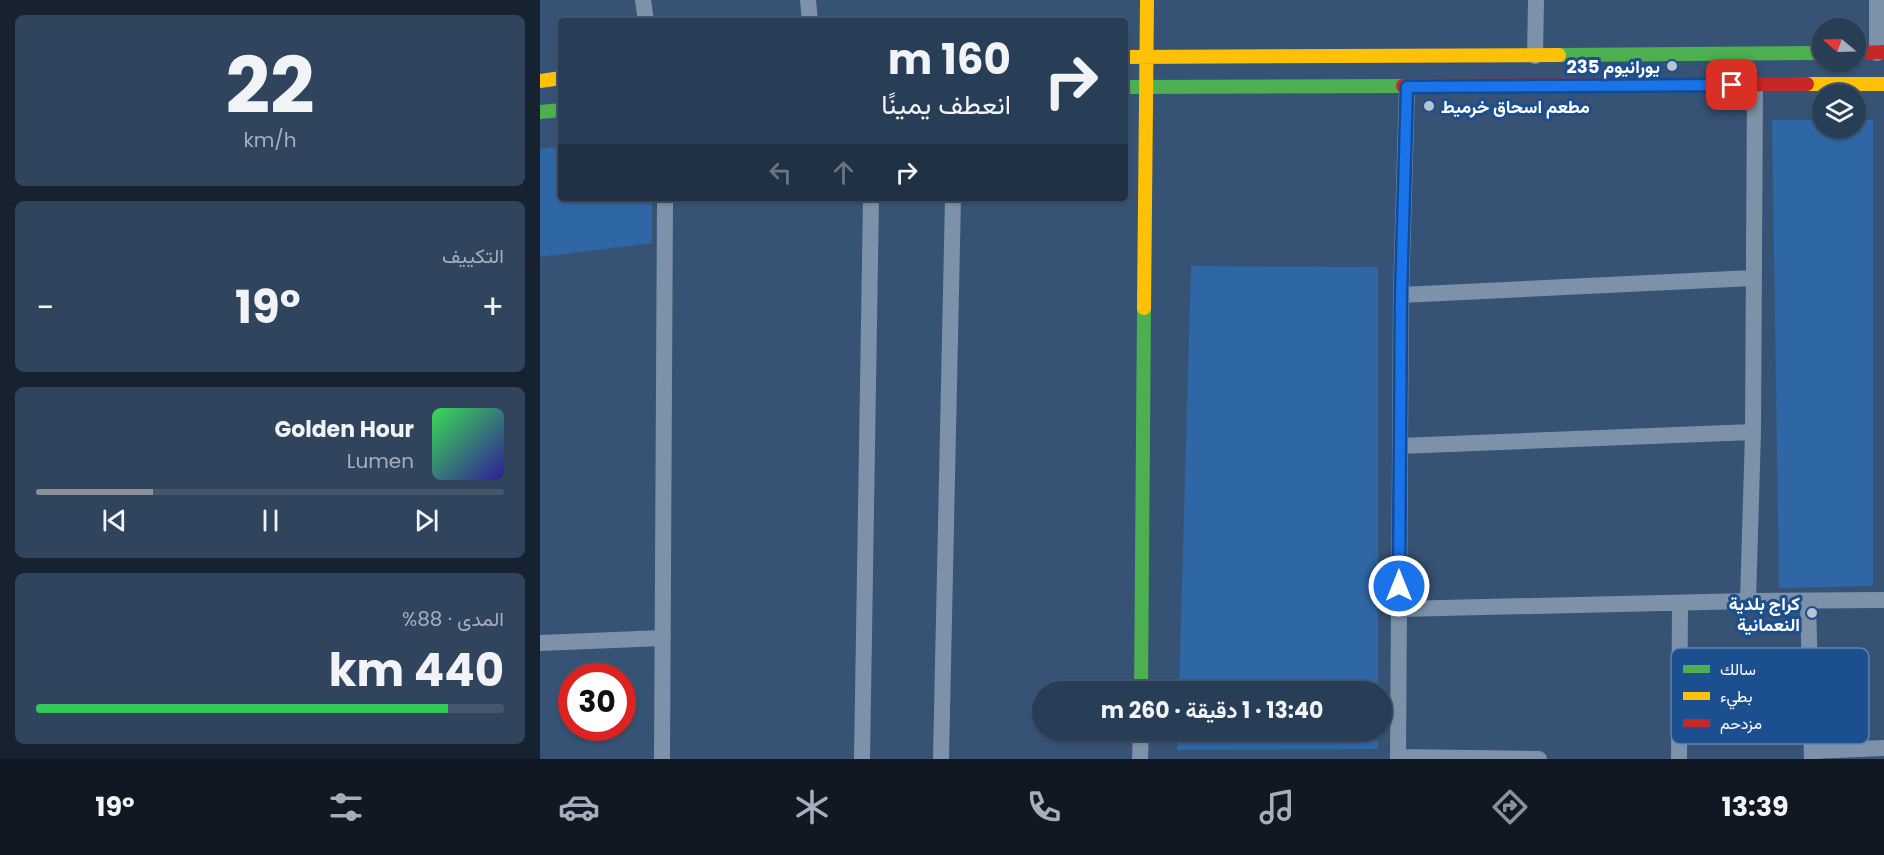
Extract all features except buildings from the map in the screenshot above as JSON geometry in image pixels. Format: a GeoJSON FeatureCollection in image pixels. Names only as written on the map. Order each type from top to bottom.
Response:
{"type":"FeatureCollection","features":[{"type":"Feature","properties":{"kind":"main road"},"geometry":{"type":"LineString","coordinates":[[1141,681],[1147,0]]}},
{"type":"Feature","properties":{"kind":"main road"},"geometry":{"type":"LineString","coordinates":[[1866,53],[1881,52]]}},
{"type":"Feature","properties":{"kind":"main road"},"geometry":{"type":"LineString","coordinates":[[1128,57],[1812,53]]}},
{"type":"Feature","properties":{"kind":"main road"},"geometry":{"type":"LineString","coordinates":[[540,81],[558,78]]}},
{"type":"Feature","properties":{"kind":"main road"},"geometry":{"type":"LineString","coordinates":[[1128,87],[1884,84]]}},
{"type":"Feature","properties":{"kind":"main road"},"geometry":{"type":"LineString","coordinates":[[540,112],[558,110]]}},
{"type":"Feature","properties":{"kind":"street"},"geometry":{"type":"LineString","coordinates":[[643,0],[646,18]]}},
{"type":"Feature","properties":{"kind":"street"},"geometry":{"type":"LineString","coordinates":[[808,0],[810,18]]}},
{"type":"Feature","properties":{"kind":"street"},"geometry":{"type":"LineString","coordinates":[[1535,56],[1536,0]]}},
{"type":"Feature","properties":{"kind":"street"},"geometry":{"type":"LineString","coordinates":[[1877,0],[1881,52]]}},
{"type":"Feature","properties":{"kind":"street"},"geometry":{"type":"LineString","coordinates":[[1748,601],[1753,432],[1755,85]]}},
{"type":"Feature","properties":{"kind":"street"},"geometry":{"type":"LineString","coordinates":[[1407,87],[1401,295],[1398,758],[1539,759]]}},
{"type":"Feature","properties":{"kind":"street"},"geometry":{"type":"LineString","coordinates":[[662,759],[665,201]]}},
{"type":"Feature","properties":{"kind":"street"},"geometry":{"type":"LineString","coordinates":[[862,759],[871,201]]}},
{"type":"Feature","properties":{"kind":"street"},"geometry":{"type":"LineString","coordinates":[[940,759],[953,201]]}},
{"type":"Feature","properties":{"kind":"street"},"geometry":{"type":"LineString","coordinates":[[1401,295],[1753,278]]}},
{"type":"Feature","properties":{"kind":"street"},"geometry":{"type":"LineString","coordinates":[[1400,446],[1753,432]]}},
{"type":"Feature","properties":{"kind":"street"},"geometry":{"type":"LineString","coordinates":[[1399,609],[1884,600]]}},
{"type":"Feature","properties":{"kind":"street"},"geometry":{"type":"LineString","coordinates":[[1808,601],[1809,648]]}},
{"type":"Feature","properties":{"kind":"street"},"geometry":{"type":"LineString","coordinates":[[1680,603],[1680,648]]}},
{"type":"Feature","properties":{"kind":"street"},"geometry":{"type":"LineString","coordinates":[[540,643],[663,638]]}},
{"type":"Feature","properties":{"kind":"street"},"geometry":{"type":"LineString","coordinates":[[1140,759],[1141,741]]}},
{"type":"Feature","properties":{"kind":"street"},"geometry":{"type":"LineString","coordinates":[[1679,744],[1679,759]]}},
{"type":"Feature","properties":{"kind":"street"},"geometry":{"type":"LineString","coordinates":[[1812,755],[1884,748]]}},
{"type":"Feature","properties":{"kind":"shaded area"},"geometry":{"type":"Polygon","coordinates":[[[1772,120],[1812,120],[1812,138],[1866,138],[1866,120],[1873,120],[1873,586],[1779,588],[1772,120]]]}},
{"type":"Feature","properties":{"kind":"shaded area"},"geometry":{"type":"Polygon","coordinates":[[[558,147],[558,201],[652,201],[652,243],[540,257],[540,149],[558,147]]]}},
{"type":"Feature","properties":{"kind":"shaded area"},"geometry":{"type":"Polygon","coordinates":[[[1191,266],[1378,267],[1378,681],[1179,681],[1191,266]]]}},
{"type":"Feature","properties":{"kind":"shaded area"},"geometry":{"type":"Polygon","coordinates":[[[1177,741],[1378,741],[1378,749],[1177,750],[1177,741]]]}},
{"type":"Feature","properties":{"kind":"traffic: fast"},"geometry":{"type":"LineString","coordinates":[[1559,55],[1812,53]]}},
{"type":"Feature","properties":{"kind":"traffic: fast"},"geometry":{"type":"LineString","coordinates":[[1128,87],[1403,86]]}},
{"type":"Feature","properties":{"kind":"traffic: fast"},"geometry":{"type":"LineString","coordinates":[[540,112],[558,110]]}},
{"type":"Feature","properties":{"kind":"traffic: fast"},"geometry":{"type":"LineString","coordinates":[[1141,681],[1144,308]]}},
{"type":"Feature","properties":{"kind":"traffic: slow"},"geometry":{"type":"LineString","coordinates":[[1144,308],[1147,0]]}},
{"type":"Feature","properties":{"kind":"traffic: slow"},"geometry":{"type":"LineString","coordinates":[[1128,57],[1559,55]]}},
{"type":"Feature","properties":{"kind":"traffic: slow"},"geometry":{"type":"LineString","coordinates":[[540,81],[558,78]]}},
{"type":"Feature","properties":{"kind":"traffic: slow"},"geometry":{"type":"LineString","coordinates":[[1807,84],[1884,84]]}},
{"type":"Feature","properties":{"kind":"traffic: jam"},"geometry":{"type":"LineString","coordinates":[[1866,53],[1884,52]]}},
{"type":"Feature","properties":{"kind":"traffic: jam"},"geometry":{"type":"LineString","coordinates":[[1403,86],[1807,84]]}},
{"type":"Feature","properties":{"kind":"place","name":"يورانيوم 235"},"geometry":{"type":"Point","coordinates":[1672,66]}},
{"type":"Feature","properties":{"kind":"place","name":"مطعم اسحاق خرميط"},"geometry":{"type":"Point","coordinates":[1429,106]}},
{"type":"Feature","properties":{"kind":"place","name":"كراج بلدية النعمانية"},"geometry":{"type":"Point","coordinates":[1812,613]}},
{"type":"Feature","properties":{"kind":"route"},"geometry":{"type":"LineString","coordinates":[[1399,586],[1401,295],[1407,87],[1732,85]]}}]}
